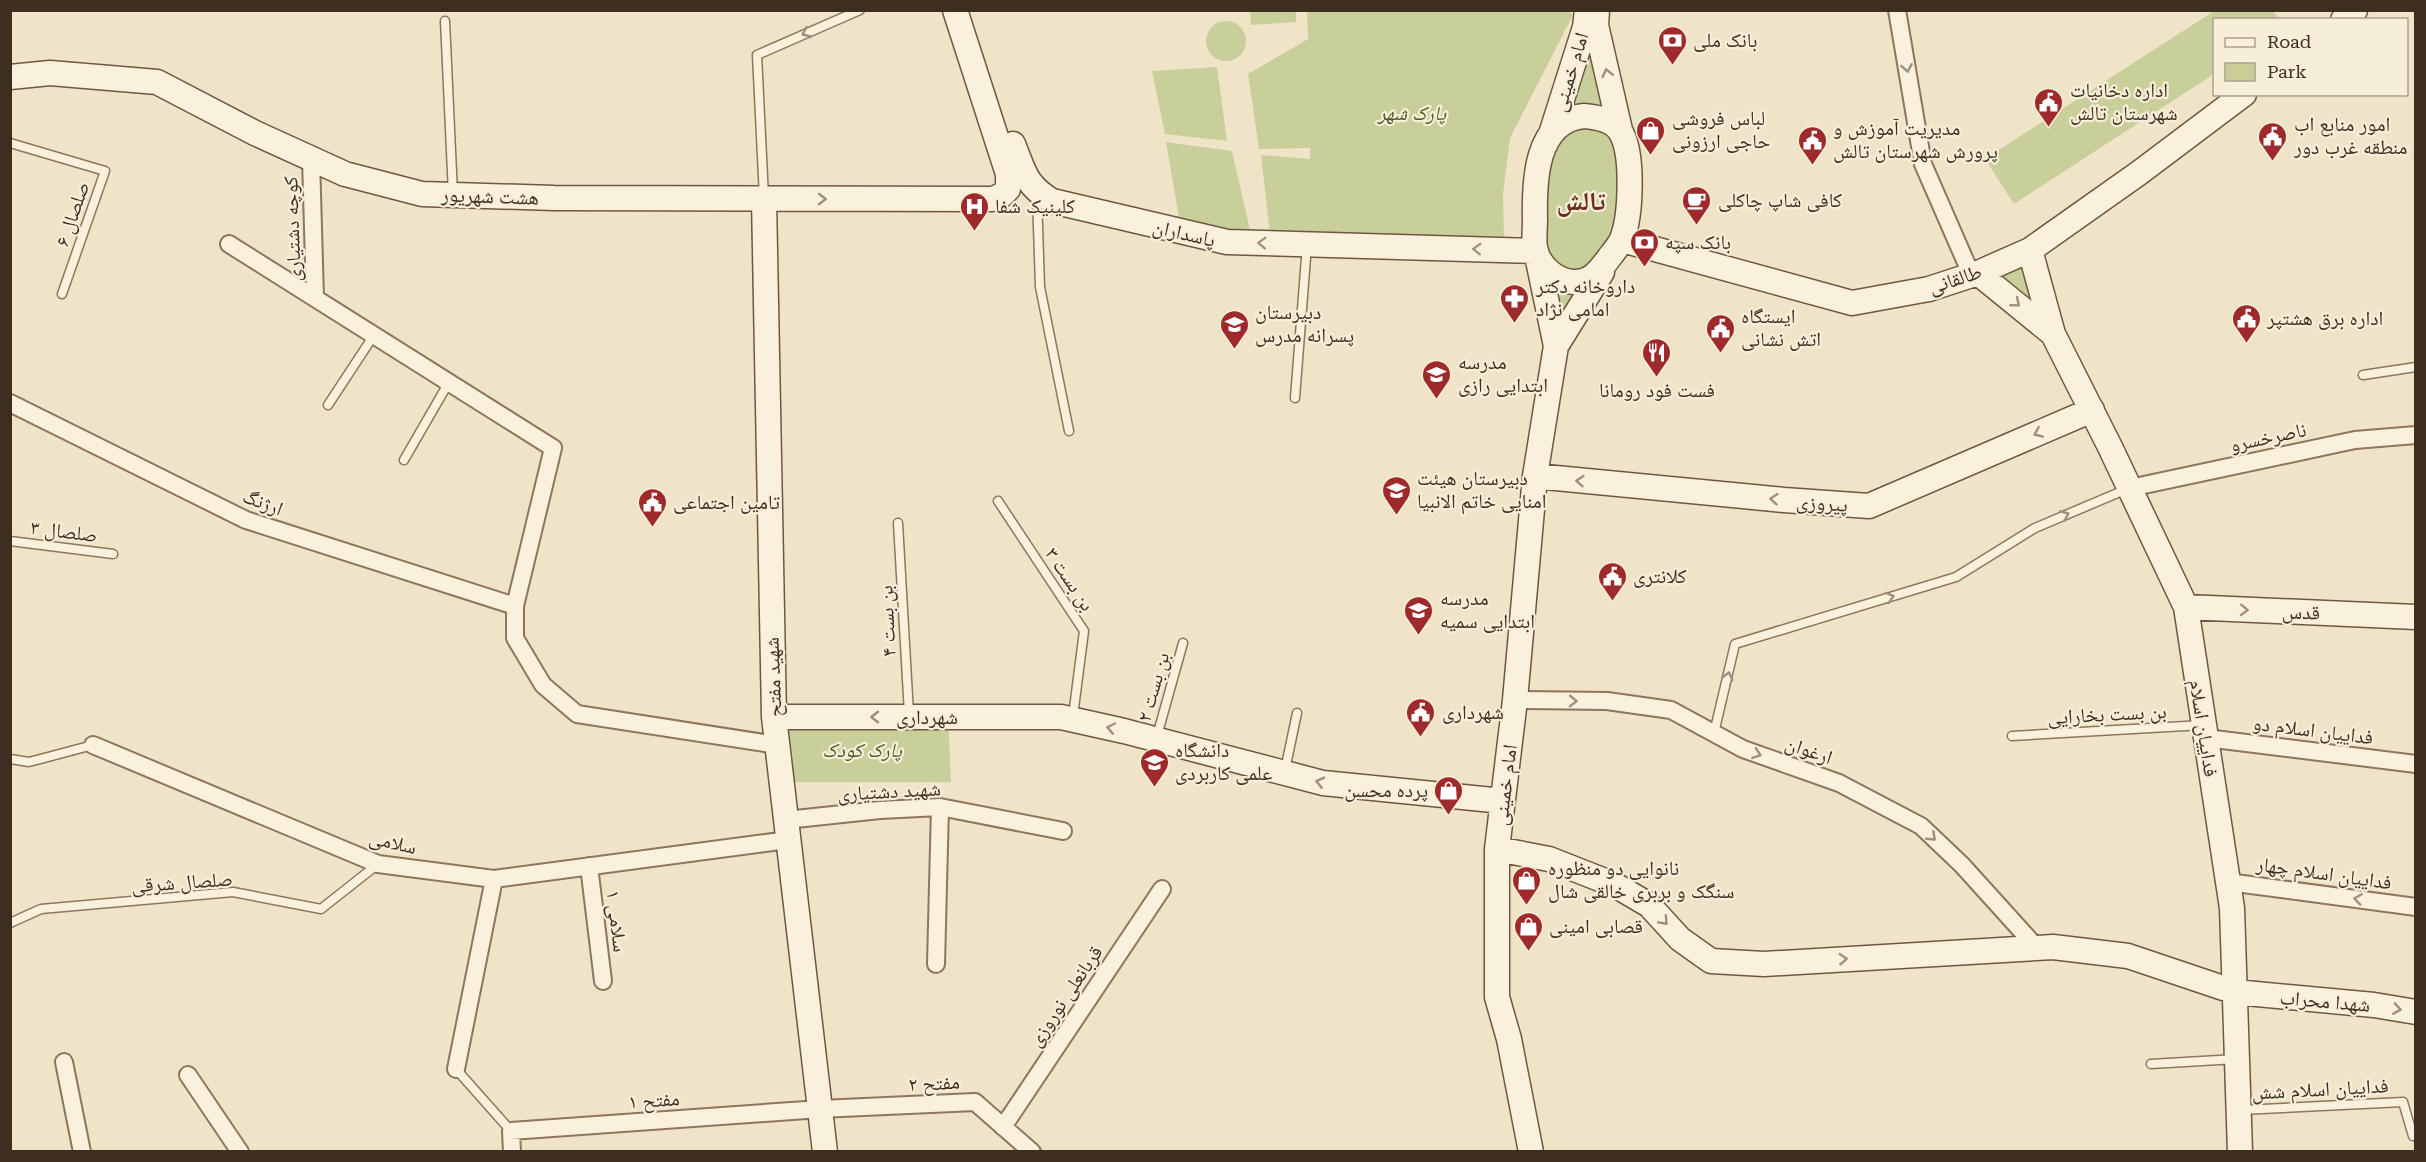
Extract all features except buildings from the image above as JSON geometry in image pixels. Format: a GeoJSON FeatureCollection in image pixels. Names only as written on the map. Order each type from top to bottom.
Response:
{"type":"FeatureCollection","features":[{"type":"Feature","properties":{"kind":"street","name":"هشت شهریور"},"geometry":{"type":"LineString","coordinates":[[10,77],[50,73],[157,82],[255,133],[345,174],[422,194],[554,198],[993,199],[1008,189],[1008,174],[956,10]]}},
{"type":"Feature","properties":{"kind":"street"},"geometry":{"type":"LineString","coordinates":[[956,10],[1029,184],[1037,193]]}},
{"type":"Feature","properties":{"kind":"street","name":"امام خمینی"},"geometry":{"type":"LineString","coordinates":[[1551,134],[1585,27],[1587,10]]}},
{"type":"Feature","properties":{"kind":"street","name":"امام خمینی"},"geometry":{"type":"LineString","coordinates":[[1597,10],[1596,25],[1620,130]]}},
{"type":"Feature","properties":{"kind":"street"},"geometry":{"type":"LineString","coordinates":[[1897,10],[1923,164],[1974,273],[2029,249],[2139,173]]}},
{"type":"Feature","properties":{"kind":"street","name":"طالقانی"},"geometry":{"type":"LineString","coordinates":[[1622,239],[1852,303],[1929,289],[2030,250],[2139,173],[2241,96]]}},
{"type":"Feature","properties":{"kind":"street"},"geometry":{"type":"LineString","coordinates":[[1584,116],[1608,122],[1620,130],[1627,147],[1628,166],[1628,207],[1622,239],[1598,274],[1586,281],[1572,282],[1559,279],[1544,267],[1536,251],[1535,207],[1537,175],[1542,152],[1551,134],[1561,123],[1572,117],[1584,116]]}},
{"type":"Feature","properties":{"kind":"street","name":"کوچه دشتیاری"},"geometry":{"type":"LineString","coordinates":[[311,158],[315,298]]}},
{"type":"Feature","properties":{"kind":"street","name":"پاسداران"},"geometry":{"type":"LineString","coordinates":[[1037,193],[1071,207],[1227,242],[1536,251]]}},
{"type":"Feature","properties":{"kind":"street","name":"شهید مفتح"},"geometry":{"type":"LineString","coordinates":[[764,199],[774,717],[825,1152]]}},
{"type":"Feature","properties":{"kind":"street","name":"امام خمینی"},"geometry":{"type":"LineString","coordinates":[[1556,346],[1622,239]]}},
{"type":"Feature","properties":{"kind":"street"},"geometry":{"type":"LineString","coordinates":[[229,244],[553,448],[515,606],[515,638],[543,685],[577,714],[777,745]]}},
{"type":"Feature","properties":{"kind":"street","name":"فداییان اسلام"},"geometry":{"type":"LineString","coordinates":[[2030,250],[2054,334],[2186,608],[2232,908],[2240,1152]]}},
{"type":"Feature","properties":{"kind":"street","name":"امام خمینی"},"geometry":{"type":"LineString","coordinates":[[1531,1152],[1509,1039],[1497,997],[1497,849],[1515,700],[1535,476],[1556,346],[1536,251]]}},
{"type":"Feature","properties":{"kind":"street","name":"فداییان اسلام"},"geometry":{"type":"LineString","coordinates":[[1974,273],[2054,334]]}},
{"type":"Feature","properties":{"kind":"street","name":"ارژنگ"},"geometry":{"type":"LineString","coordinates":[[10,403],[246,520],[515,606]]}},
{"type":"Feature","properties":{"kind":"street","name":"پیروزی"},"geometry":{"type":"LineString","coordinates":[[1535,476],[1869,506],[2092,410]]}},
{"type":"Feature","properties":{"kind":"street","name":"ناصرخسرو"},"geometry":{"type":"LineString","coordinates":[[2130,488],[2355,440],[2415,435]]}},
{"type":"Feature","properties":{"kind":"street","name":"قدس"},"geometry":{"type":"LineString","coordinates":[[2186,608],[2415,617]]}},
{"type":"Feature","properties":{"kind":"street","name":"ارغوان"},"geometry":{"type":"LineString","coordinates":[[1515,700],[1607,701],[1671,710],[1743,749],[1839,783],[1921,826],[1962,865],[2037,948]]}},
{"type":"Feature","properties":{"kind":"street","name":"شهرداری"},"geometry":{"type":"LineString","coordinates":[[774,717],[1061,717],[1323,783],[1503,801]]}},
{"type":"Feature","properties":{"kind":"street","name":"فداییان اسلام دو"},"geometry":{"type":"LineString","coordinates":[[2205,731],[2415,764]]}},
{"type":"Feature","properties":{"kind":"street","name":"سلامی"},"geometry":{"type":"LineString","coordinates":[[93,745],[378,864],[494,879],[589,866],[787,830]]}},
{"type":"Feature","properties":{"kind":"street"},"geometry":{"type":"LineString","coordinates":[[936,964],[940,807]]}},
{"type":"Feature","properties":{"kind":"street","name":"شهید دشتیاری"},"geometry":{"type":"LineString","coordinates":[[787,830],[880,810],[940,807],[1064,831]]}},
{"type":"Feature","properties":{"kind":"street","name":"شهدا محراب"},"geometry":{"type":"LineString","coordinates":[[1497,849],[1549,859],[1615,885],[1649,905],[1680,939],[1711,962],[1764,963],[2053,947],[2128,956],[2235,992],[2374,1005],[2415,1012]]}},
{"type":"Feature","properties":{"kind":"street","name":"سلامی ۱"},"geometry":{"type":"LineString","coordinates":[[589,866],[603,981]]}},
{"type":"Feature","properties":{"kind":"street"},"geometry":{"type":"LineString","coordinates":[[456,1069],[494,879]]}},
{"type":"Feature","properties":{"kind":"street","name":"فداییان اسلام چهار"},"geometry":{"type":"LineString","coordinates":[[2228,882],[2415,907]]}},
{"type":"Feature","properties":{"kind":"street","name":"قربانعلی نوروزی"},"geometry":{"type":"LineString","coordinates":[[1003,1127],[1162,889]]}},
{"type":"Feature","properties":{"kind":"street"},"geometry":{"type":"LineString","coordinates":[[64,1062],[82,1152]]}},
{"type":"Feature","properties":{"kind":"street"},"geometry":{"type":"LineString","coordinates":[[188,1075],[240,1152]]}},
{"type":"Feature","properties":{"kind":"street","name":"مفتح ۲"},"geometry":{"type":"LineString","coordinates":[[820,1109],[975,1102],[1032,1152]]}},
{"type":"Feature","properties":{"kind":"street","name":"مفتح ۱"},"geometry":{"type":"LineString","coordinates":[[511,1131],[820,1109]]}},
{"type":"Feature","properties":{"kind":"street"},"geometry":{"type":"LineString","coordinates":[[511,1131],[512,1152]]}},
{"type":"Feature","properties":{"kind":"lane"},"geometry":{"type":"LineString","coordinates":[[764,199],[757,55],[860,10]]}},
{"type":"Feature","properties":{"kind":"lane"},"geometry":{"type":"LineString","coordinates":[[445,21],[453,195]]}},
{"type":"Feature","properties":{"kind":"lane","name":"صلصال ۶"},"geometry":{"type":"LineString","coordinates":[[10,143],[105,171],[62,294]]}},
{"type":"Feature","properties":{"kind":"lane"},"geometry":{"type":"LineString","coordinates":[[1037,193],[1040,287],[1069,431]]}},
{"type":"Feature","properties":{"kind":"lane"},"geometry":{"type":"LineString","coordinates":[[1295,398],[1307,245]]}},
{"type":"Feature","properties":{"kind":"lane"},"geometry":{"type":"LineString","coordinates":[[328,405],[374,335]]}},
{"type":"Feature","properties":{"kind":"lane"},"geometry":{"type":"LineString","coordinates":[[2363,375],[2415,367]]}},
{"type":"Feature","properties":{"kind":"lane"},"geometry":{"type":"LineString","coordinates":[[404,460],[449,382]]}},
{"type":"Feature","properties":{"kind":"lane"},"geometry":{"type":"LineString","coordinates":[[1714,733],[1735,644],[1956,577],[2035,528],[2130,488]]}},
{"type":"Feature","properties":{"kind":"lane","name":"بن بست ۳"},"geometry":{"type":"LineString","coordinates":[[998,501],[1084,631],[1072,720]]}},
{"type":"Feature","properties":{"kind":"lane","name":"بن بست ۴"},"geometry":{"type":"LineString","coordinates":[[898,523],[909,717]]}},
{"type":"Feature","properties":{"kind":"lane","name":"صلصال ۳"},"geometry":{"type":"LineString","coordinates":[[10,541],[113,554]]}},
{"type":"Feature","properties":{"kind":"lane","name":"بن بست ۲"},"geometry":{"type":"LineString","coordinates":[[1156,740],[1183,643]]}},
{"type":"Feature","properties":{"kind":"lane"},"geometry":{"type":"LineString","coordinates":[[1284,773],[1297,713]]}},
{"type":"Feature","properties":{"kind":"lane","name":"بن بست بخارایی"},"geometry":{"type":"LineString","coordinates":[[2012,735],[2205,731]]}},
{"type":"Feature","properties":{"kind":"lane","name":"سلامی"},"geometry":{"type":"LineString","coordinates":[[10,759],[29,762],[93,745]]}},
{"type":"Feature","properties":{"kind":"lane","name":"صلصال شرقی"},"geometry":{"type":"LineString","coordinates":[[10,923],[41,909],[233,892],[321,909],[378,864]]}},
{"type":"Feature","properties":{"kind":"lane"},"geometry":{"type":"LineString","coordinates":[[2151,1064],[2237,1059]]}},
{"type":"Feature","properties":{"kind":"lane"},"geometry":{"type":"LineString","coordinates":[[456,1069],[511,1131]]}},
{"type":"Feature","properties":{"kind":"lane","name":"فداییان اسلام شش"},"geometry":{"type":"LineString","coordinates":[[2239,1110],[2403,1102],[2413,1136]]}},
{"type":"Feature","properties":{"kind":"green space","name":"پارک شهر"},"geometry":{"type":"Polygon","coordinates":[[[1568,10],[1573,15],[1510,138],[1503,194],[1504,238],[1312,232],[1271,243],[1261,155],[1310,159],[1310,148],[1259,149],[1248,74],[1308,39],[1307,11],[1568,10]]]}},
{"type":"Feature","properties":{"kind":"green space"},"geometry":{"type":"Polygon","coordinates":[[[1250,11],[1296,11],[1296,22],[1251,25],[1250,11]]]}},
{"type":"Feature","properties":{"kind":"green space"},"geometry":{"type":"Polygon","coordinates":[[[1587,11],[1628,207],[1556,345],[1535,207],[1587,11]]]}},
{"type":"Feature","properties":{"kind":"green space"},"geometry":{"type":"Polygon","coordinates":[[[2214,11],[2273,11],[2278,18],[2213,18],[2213,75],[2014,204],[1985,159],[2214,11]]]}},
{"type":"Feature","properties":{"kind":"green space"},"geometry":{"type":"Polygon","coordinates":[[[1226,21],[1234,22],[1240,27],[1245,33],[1245,49],[1240,55],[1234,60],[1226,61],[1218,60],[1212,55],[1207,49],[1206,41],[1207,33],[1212,27],[1218,22],[1226,21]]]}},
{"type":"Feature","properties":{"kind":"green space"},"geometry":{"type":"Polygon","coordinates":[[[1217,67],[1227,141],[1165,134],[1152,71],[1217,67]]]}},
{"type":"Feature","properties":{"kind":"green space"},"geometry":{"type":"Polygon","coordinates":[[[1166,142],[1232,151],[1253,243],[1180,223],[1166,142]]]}},
{"type":"Feature","properties":{"kind":"green space"},"geometry":{"type":"Polygon","coordinates":[[[2030,250],[2053,333],[1978,273],[2030,250]]]}},
{"type":"Feature","properties":{"kind":"green space","name":"پارک کودک"},"geometry":{"type":"Polygon","coordinates":[[[948,717],[951,782],[782,782],[774,718],[948,717]]]}},
{"type":"Feature","properties":{"kind":"place","name":"بانک ملی"},"geometry":{"type":"Point","coordinates":[1672,66]}},
{"type":"Feature","properties":{"kind":"place","name":"اداره دخانیات شهرستان تالش"},"geometry":{"type":"Point","coordinates":[2049,128]}},
{"type":"Feature","properties":{"kind":"place","name":"لباس فروشی حاجی ارزونی"},"geometry":{"type":"Point","coordinates":[1651,156]}},
{"type":"Feature","properties":{"kind":"place","name":"امور منابع اب منطقه غرب دور"},"geometry":{"type":"Point","coordinates":[2273,162]}},
{"type":"Feature","properties":{"kind":"place","name":"مدیریت آموزش و پرورش شهرستان تالش"},"geometry":{"type":"Point","coordinates":[1812,166]}},
{"type":"Feature","properties":{"kind":"place","name":"کافی شاپ چاکلی"},"geometry":{"type":"Point","coordinates":[1697,226]}},
{"type":"Feature","properties":{"kind":"place","name":"کلینیک شفا"},"geometry":{"type":"Point","coordinates":[974,232]}},
{"type":"Feature","properties":{"kind":"place","name":"بانک سپه"},"geometry":{"type":"Point","coordinates":[1644,268]}},
{"type":"Feature","properties":{"kind":"place","name":"داروخانه دکتر امامی نژاد"},"geometry":{"type":"Point","coordinates":[1515,324]}},
{"type":"Feature","properties":{"kind":"place","name":"اداره برق هشتپر"},"geometry":{"type":"Point","coordinates":[2246,344]}},
{"type":"Feature","properties":{"kind":"place","name":"دبیرستان پسرانه مدرس"},"geometry":{"type":"Point","coordinates":[1234,350]}},
{"type":"Feature","properties":{"kind":"place","name":"ایستگاه اتش نشانی"},"geometry":{"type":"Point","coordinates":[1720,354]}},
{"type":"Feature","properties":{"kind":"place","name":"فست فود رومانا"},"geometry":{"type":"Point","coordinates":[1657,378]}},
{"type":"Feature","properties":{"kind":"place","name":"مدرسه ابتدایی رازی"},"geometry":{"type":"Point","coordinates":[1437,400]}},
{"type":"Feature","properties":{"kind":"place","name":"دبیرستان هیئت امنایی خاتم الانبیا"},"geometry":{"type":"Point","coordinates":[1396,516]}},
{"type":"Feature","properties":{"kind":"place","name":"تامین اجتماعی"},"geometry":{"type":"Point","coordinates":[652,528]}},
{"type":"Feature","properties":{"kind":"place","name":"کلانتری"},"geometry":{"type":"Point","coordinates":[1612,602]}},
{"type":"Feature","properties":{"kind":"place","name":"مدرسه ابتدایی سمیه"},"geometry":{"type":"Point","coordinates":[1419,636]}},
{"type":"Feature","properties":{"kind":"place","name":"شهرداری"},"geometry":{"type":"Point","coordinates":[1421,738]}},
{"type":"Feature","properties":{"kind":"place","name":"دانشگاه علمی کاربردی"},"geometry":{"type":"Point","coordinates":[1154,788]}},
{"type":"Feature","properties":{"kind":"place","name":"پرده محسن"},"geometry":{"type":"Point","coordinates":[1449,816]}},
{"type":"Feature","properties":{"kind":"place","name":"نانوایی دو منظوره سنگک و بربری خالقی شال"},"geometry":{"type":"Point","coordinates":[1527,906]}},
{"type":"Feature","properties":{"kind":"place","name":"قصابی امینی"},"geometry":{"type":"Point","coordinates":[1528,952]}},
{"type":"Feature","properties":{"kind":"district","name":"تالش"},"geometry":{"type":"Point","coordinates":[1581,201]}}]}
